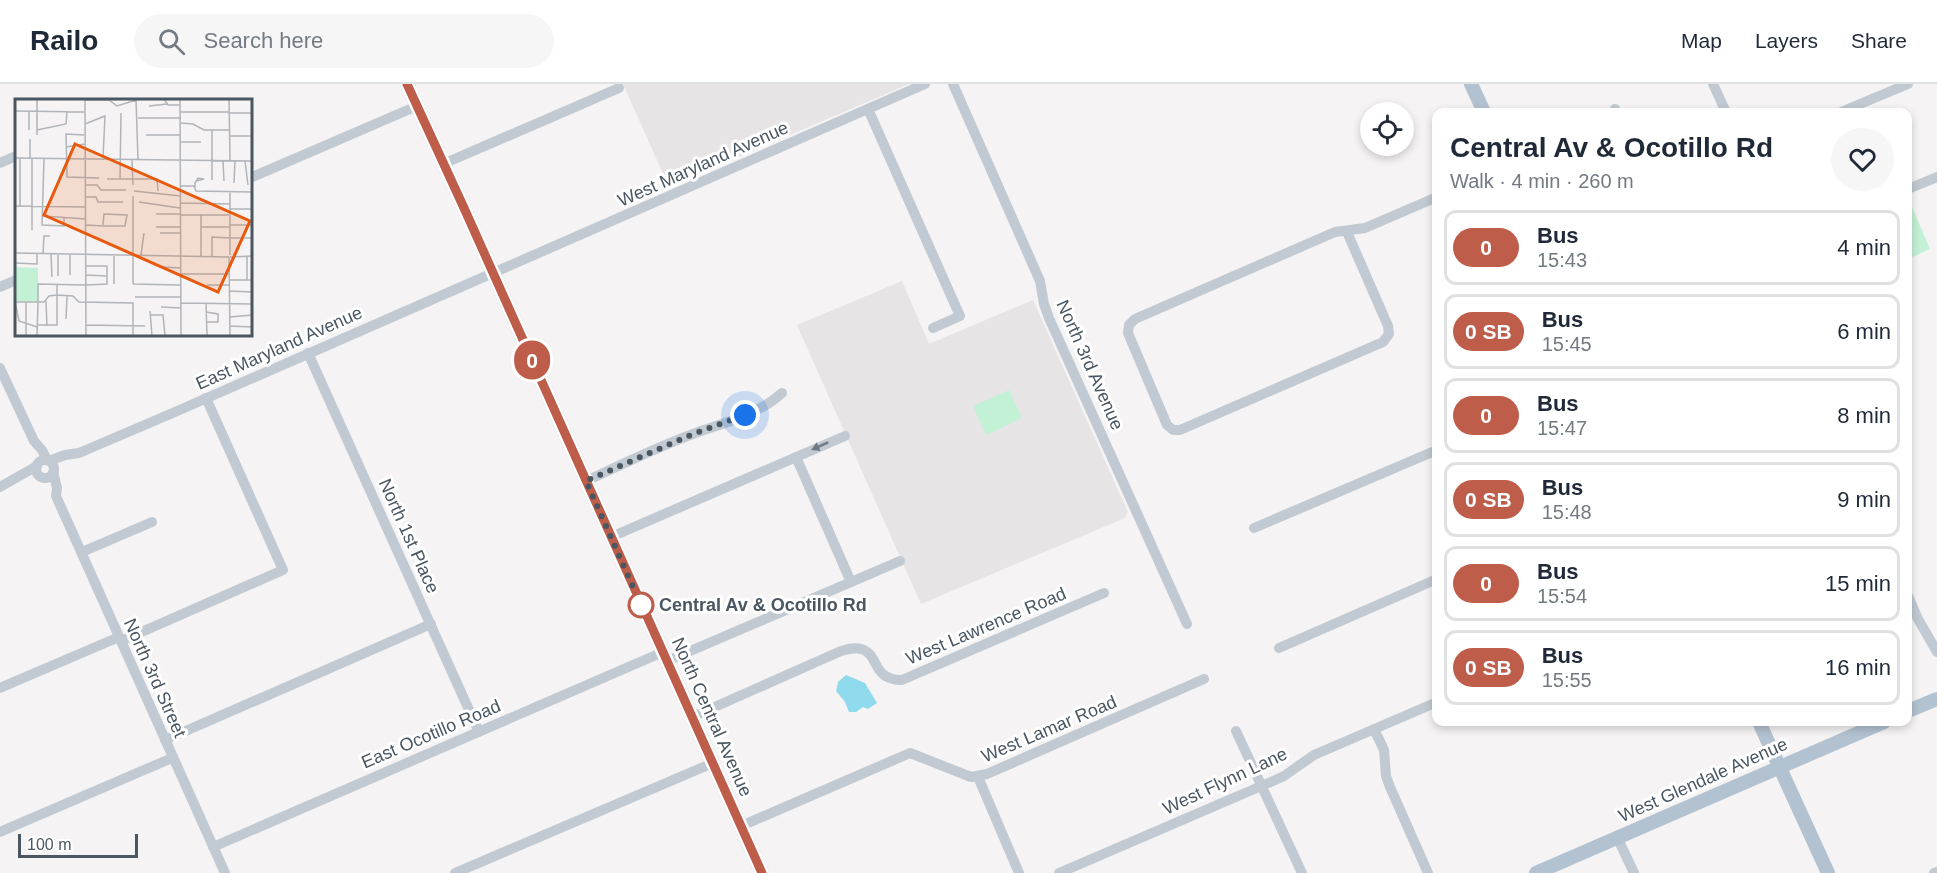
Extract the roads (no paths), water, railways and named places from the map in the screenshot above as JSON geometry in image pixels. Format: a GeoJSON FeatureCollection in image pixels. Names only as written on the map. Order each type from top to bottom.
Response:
{"type":"FeatureCollection","features":[{"type":"Feature","properties":{"kind":"main road","name":"North Central Avenue"},"geometry":{"type":"LineString","coordinates":[[407,84],[762,873]]}},
{"type":"Feature","properties":{"kind":"main road"},"geometry":{"type":"LineString","coordinates":[[1471,84],[1482,108]]}},
{"type":"Feature","properties":{"kind":"main road"},"geometry":{"type":"LineString","coordinates":[[1912,709],[1937,699]]}},
{"type":"Feature","properties":{"kind":"main road"},"geometry":{"type":"LineString","coordinates":[[1761,726],[1828,873]]}},
{"type":"Feature","properties":{"kind":"main road","name":"West Glendale Avenue"},"geometry":{"type":"LineString","coordinates":[[1536,873],[1874,726]]}},
{"type":"Feature","properties":{"kind":"street","name":"West Maryland Avenue"},"geometry":{"type":"LineString","coordinates":[[493,272],[925,84]]}},
{"type":"Feature","properties":{"kind":"street","name":"North 3rd Avenue"},"geometry":{"type":"LineString","coordinates":[[953,84],[1040,281],[1046,309],[1187,624]]}},
{"type":"Feature","properties":{"kind":"street"},"geometry":{"type":"LineString","coordinates":[[1713,84],[1724,108]]}},
{"type":"Feature","properties":{"kind":"street"},"geometry":{"type":"LineString","coordinates":[[1851,108],[1908,84]]}},
{"type":"Feature","properties":{"kind":"street"},"geometry":{"type":"LineString","coordinates":[[443,164],[619,88]]}},
{"type":"Feature","properties":{"kind":"street"},"geometry":{"type":"LineString","coordinates":[[252,177],[417,106]]}},
{"type":"Feature","properties":{"kind":"street"},"geometry":{"type":"LineString","coordinates":[[868,109],[960,316],[933,328]]}},
{"type":"Feature","properties":{"kind":"street"},"geometry":{"type":"LineString","coordinates":[[0,163],[15,156]]}},
{"type":"Feature","properties":{"kind":"street"},"geometry":{"type":"LineString","coordinates":[[1912,187],[1937,177]]}},
{"type":"Feature","properties":{"kind":"street"},"geometry":{"type":"LineString","coordinates":[[1347,232],[1388,326],[1389,334],[1383,342],[1180,430],[1173,430],[1167,424],[1128,333],[1129,325],[1135,319],[1335,232],[1365,228],[1432,199]]}},
{"type":"Feature","properties":{"kind":"street","name":"East Maryland Avenue"},"geometry":{"type":"LineString","coordinates":[[0,488],[493,272]]}},
{"type":"Feature","properties":{"kind":"street"},"geometry":{"type":"LineString","coordinates":[[0,287],[15,280]]}},
{"type":"Feature","properties":{"kind":"street","name":"North 1st Place"},"geometry":{"type":"LineString","coordinates":[[308,353],[479,732]]}},
{"type":"Feature","properties":{"kind":"street","name":"North 3rd Street"},"geometry":{"type":"LineString","coordinates":[[0,368],[34,441],[42,450],[50,491],[56,495],[225,873]]}},
{"type":"Feature","properties":{"kind":"street"},"geometry":{"type":"LineString","coordinates":[[586,481],[693,434],[745,415],[782,393]]}},
{"type":"Feature","properties":{"kind":"street"},"geometry":{"type":"LineString","coordinates":[[0,688],[283,570],[206,398]]}},
{"type":"Feature","properties":{"kind":"street"},"geometry":{"type":"LineString","coordinates":[[611,537],[845,436]]}},
{"type":"Feature","properties":{"kind":"street"},"geometry":{"type":"LineString","coordinates":[[1254,528],[1432,452]]}},
{"type":"Feature","properties":{"kind":"street"},"geometry":{"type":"LineString","coordinates":[[796,457],[851,582]]}},
{"type":"Feature","properties":{"kind":"street"},"geometry":{"type":"LineString","coordinates":[[82,552],[152,522]]}},
{"type":"Feature","properties":{"kind":"street","name":"East Ocotillo Road"},"geometry":{"type":"LineString","coordinates":[[213,847],[479,732],[900,561]]}},
{"type":"Feature","properties":{"kind":"street"},"geometry":{"type":"LineString","coordinates":[[1279,648],[1432,581]]}},
{"type":"Feature","properties":{"kind":"street","name":"West Lawrence Road"},"geometry":{"type":"LineString","coordinates":[[692,717],[834,654],[852,649],[860,648],[868,652],[887,678],[902,680],[1104,593]]}},
{"type":"Feature","properties":{"kind":"street"},"geometry":{"type":"LineString","coordinates":[[1912,605],[1937,652]]}},
{"type":"Feature","properties":{"kind":"street"},"geometry":{"type":"LineString","coordinates":[[165,740],[430,624]]}},
{"type":"Feature","properties":{"kind":"street","name":"West Lamar Road"},"geometry":{"type":"LineString","coordinates":[[741,826],[910,753],[967,776],[978,777],[991,773],[1204,679]]}},
{"type":"Feature","properties":{"kind":"street","name":"West Flynn Lane"},"geometry":{"type":"LineString","coordinates":[[1059,873],[1262,786],[1284,776],[1314,755],[1432,704]]}},
{"type":"Feature","properties":{"kind":"street"},"geometry":{"type":"LineString","coordinates":[[1374,729],[1384,750],[1386,776],[1390,787],[1428,873]]}},
{"type":"Feature","properties":{"kind":"street"},"geometry":{"type":"LineString","coordinates":[[1236,731],[1302,873]]}},
{"type":"Feature","properties":{"kind":"street"},"geometry":{"type":"LineString","coordinates":[[0,832],[172,758]]}},
{"type":"Feature","properties":{"kind":"street"},"geometry":{"type":"LineString","coordinates":[[455,873],[712,763]]}},
{"type":"Feature","properties":{"kind":"street"},"geometry":{"type":"LineString","coordinates":[[978,777],[1019,873]]}},
{"type":"Feature","properties":{"kind":"street"},"geometry":{"type":"LineString","coordinates":[[1617,837],[1634,873]]}},
{"type":"Feature","properties":{"kind":"water"},"geometry":{"type":"Polygon","coordinates":[[[846,675],[865,683],[877,703],[868,709],[863,707],[856,712],[849,712],[845,702],[836,691],[838,682],[846,675]]]}},
{"type":"Feature","properties":{"kind":"place","name":"Central Av & Ocotillo Rd"},"geometry":{"type":"Point","coordinates":[641,605]}}]}
